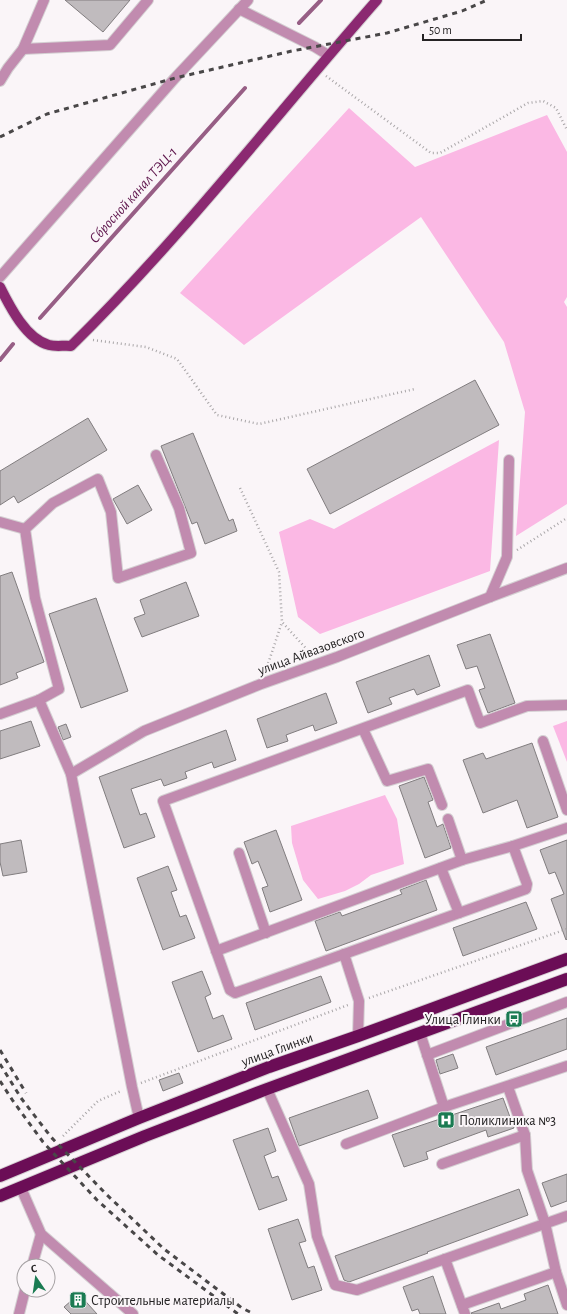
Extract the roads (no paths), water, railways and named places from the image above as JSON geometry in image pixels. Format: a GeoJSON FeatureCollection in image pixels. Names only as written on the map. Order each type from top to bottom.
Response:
{"type":"FeatureCollection","features":[{"type":"Feature","properties":{"kind":"highway","name":"улица Глинки"},"geometry":{"type":"LineString","coordinates":[[0,1176],[139,1118],[269,1067],[567,960]]}},
{"type":"Feature","properties":{"kind":"highway"},"geometry":{"type":"LineString","coordinates":[[0,1196],[146,1136],[267,1089],[567,979]]}},
{"type":"Feature","properties":{"kind":"highway"},"geometry":{"type":"LineString","coordinates":[[414,1016],[420,1033]]}},
{"type":"Feature","properties":{"kind":"highway"},"geometry":{"type":"LineString","coordinates":[[139,1118],[146,1136]]}},
{"type":"Feature","properties":{"kind":"highway"},"geometry":{"type":"LineString","coordinates":[[14,1171],[21,1188]]}},
{"type":"Feature","properties":{"kind":"main road"},"geometry":{"type":"LineString","coordinates":[[0,287],[2,297],[21,323],[36,339],[50,345],[71,346],[107,310],[173,238],[328,55],[378,0]]}},
{"type":"Feature","properties":{"kind":"street"},"geometry":{"type":"LineString","coordinates":[[0,81],[23,49],[44,0]]}},
{"type":"Feature","properties":{"kind":"street"},"geometry":{"type":"LineString","coordinates":[[23,49],[110,45],[148,0]]}},
{"type":"Feature","properties":{"kind":"street"},"geometry":{"type":"LineString","coordinates":[[0,277],[175,78],[248,0]]}},
{"type":"Feature","properties":{"kind":"street"},"geometry":{"type":"LineString","coordinates":[[239,9],[328,55]]}},
{"type":"Feature","properties":{"kind":"street"},"geometry":{"type":"LineString","coordinates":[[25,529],[53,503],[98,479],[110,512],[118,578],[191,553],[179,508],[156,455]]}},
{"type":"Feature","properties":{"kind":"street"},"geometry":{"type":"LineString","coordinates":[[490,597],[507,557],[509,460]]}},
{"type":"Feature","properties":{"kind":"street"},"geometry":{"type":"LineString","coordinates":[[0,522],[25,529]]}},
{"type":"Feature","properties":{"kind":"street"},"geometry":{"type":"LineString","coordinates":[[0,714],[39,700],[60,690],[34,598],[25,529]]}},
{"type":"Feature","properties":{"kind":"street","name":"улица Айвазовского"},"geometry":{"type":"LineString","coordinates":[[71,774],[144,731],[261,684],[337,658],[567,568]]}},
{"type":"Feature","properties":{"kind":"street"},"geometry":{"type":"LineString","coordinates":[[513,846],[527,884],[526,889],[235,993],[230,990],[163,801],[468,690],[480,722],[527,706],[567,705]]}},
{"type":"Feature","properties":{"kind":"street"},"geometry":{"type":"LineString","coordinates":[[39,700],[71,774],[139,1118]]}},
{"type":"Feature","properties":{"kind":"street"},"geometry":{"type":"LineString","coordinates":[[363,728],[387,781],[428,769],[442,805]]}},
{"type":"Feature","properties":{"kind":"street"},"geometry":{"type":"LineString","coordinates":[[543,741],[567,810]]}},
{"type":"Feature","properties":{"kind":"street"},"geometry":{"type":"LineString","coordinates":[[448,819],[462,860]]}},
{"type":"Feature","properties":{"kind":"street"},"geometry":{"type":"LineString","coordinates":[[216,951],[462,860],[513,846],[567,828]]}},
{"type":"Feature","properties":{"kind":"street"},"geometry":{"type":"LineString","coordinates":[[239,853],[266,933]]}},
{"type":"Feature","properties":{"kind":"street"},"geometry":{"type":"LineString","coordinates":[[441,868],[459,913]]}},
{"type":"Feature","properties":{"kind":"street"},"geometry":{"type":"LineString","coordinates":[[344,954],[359,1001],[358,1036]]}},
{"type":"Feature","properties":{"kind":"street"},"geometry":{"type":"LineString","coordinates":[[427,1055],[567,1002]]}},
{"type":"Feature","properties":{"kind":"street"},"geometry":{"type":"LineString","coordinates":[[420,1033],[444,1107]]}},
{"type":"Feature","properties":{"kind":"street"},"geometry":{"type":"LineString","coordinates":[[346,1144],[444,1107],[508,1087],[567,1066]]}},
{"type":"Feature","properties":{"kind":"street"},"geometry":{"type":"LineString","coordinates":[[508,1087],[525,1135],[527,1170],[545,1223],[556,1272],[567,1305]]}},
{"type":"Feature","properties":{"kind":"street"},"geometry":{"type":"LineString","coordinates":[[267,1089],[309,1184],[317,1236],[335,1285],[357,1290],[567,1216]]}},
{"type":"Feature","properties":{"kind":"street"},"geometry":{"type":"LineString","coordinates":[[442,1164],[525,1135]]}},
{"type":"Feature","properties":{"kind":"street"},"geometry":{"type":"LineString","coordinates":[[21,1188],[41,1234],[133,1314]]}},
{"type":"Feature","properties":{"kind":"street"},"geometry":{"type":"LineString","coordinates":[[34,1258],[41,1234]]}},
{"type":"Feature","properties":{"kind":"street"},"geometry":{"type":"LineString","coordinates":[[446,1259],[464,1310],[556,1272]]}},
{"type":"Feature","properties":{"kind":"street"},"geometry":{"type":"LineString","coordinates":[[19,1314],[23,1298]]}},
{"type":"Feature","properties":{"kind":"waterway","name":"Сбросной канал ТЭЦ-1"},"geometry":{"type":"LineString","coordinates":[[299,23],[321,0]]}},
{"type":"Feature","properties":{"kind":"waterway","name":"Сбросной канал ТЭЦ-1"},"geometry":{"type":"LineString","coordinates":[[40,318],[245,88]]}},
{"type":"Feature","properties":{"kind":"waterway","name":"Сбросной канал ТЭЦ-1"},"geometry":{"type":"LineString","coordinates":[[0,360],[13,344]]}},
{"type":"Feature","properties":{"kind":"railway"},"geometry":{"type":"LineString","coordinates":[[0,137],[47,114],[175,78],[292,51],[387,33],[462,11],[487,0]]}},
{"type":"Feature","properties":{"kind":"railway"},"geometry":{"type":"LineString","coordinates":[[0,1050],[26,1093]]}},
{"type":"Feature","properties":{"kind":"railway"},"geometry":{"type":"LineString","coordinates":[[0,1064],[21,1098],[51,1137],[106,1194],[164,1249],[242,1308],[254,1314]]}},
{"type":"Feature","properties":{"kind":"railway"},"geometry":{"type":"LineString","coordinates":[[0,1081],[43,1142],[97,1200],[158,1255],[238,1314]]}},
{"type":"Feature","properties":{"kind":"place","name":"Улица Глинки"},"geometry":{"type":"Point","coordinates":[514,1019]}},
{"type":"Feature","properties":{"kind":"place","name":"Поликлиника №3"},"geometry":{"type":"Point","coordinates":[446,1120]}},
{"type":"Feature","properties":{"kind":"place","name":"Строительные материалы"},"geometry":{"type":"Point","coordinates":[78,1300]}}]}
